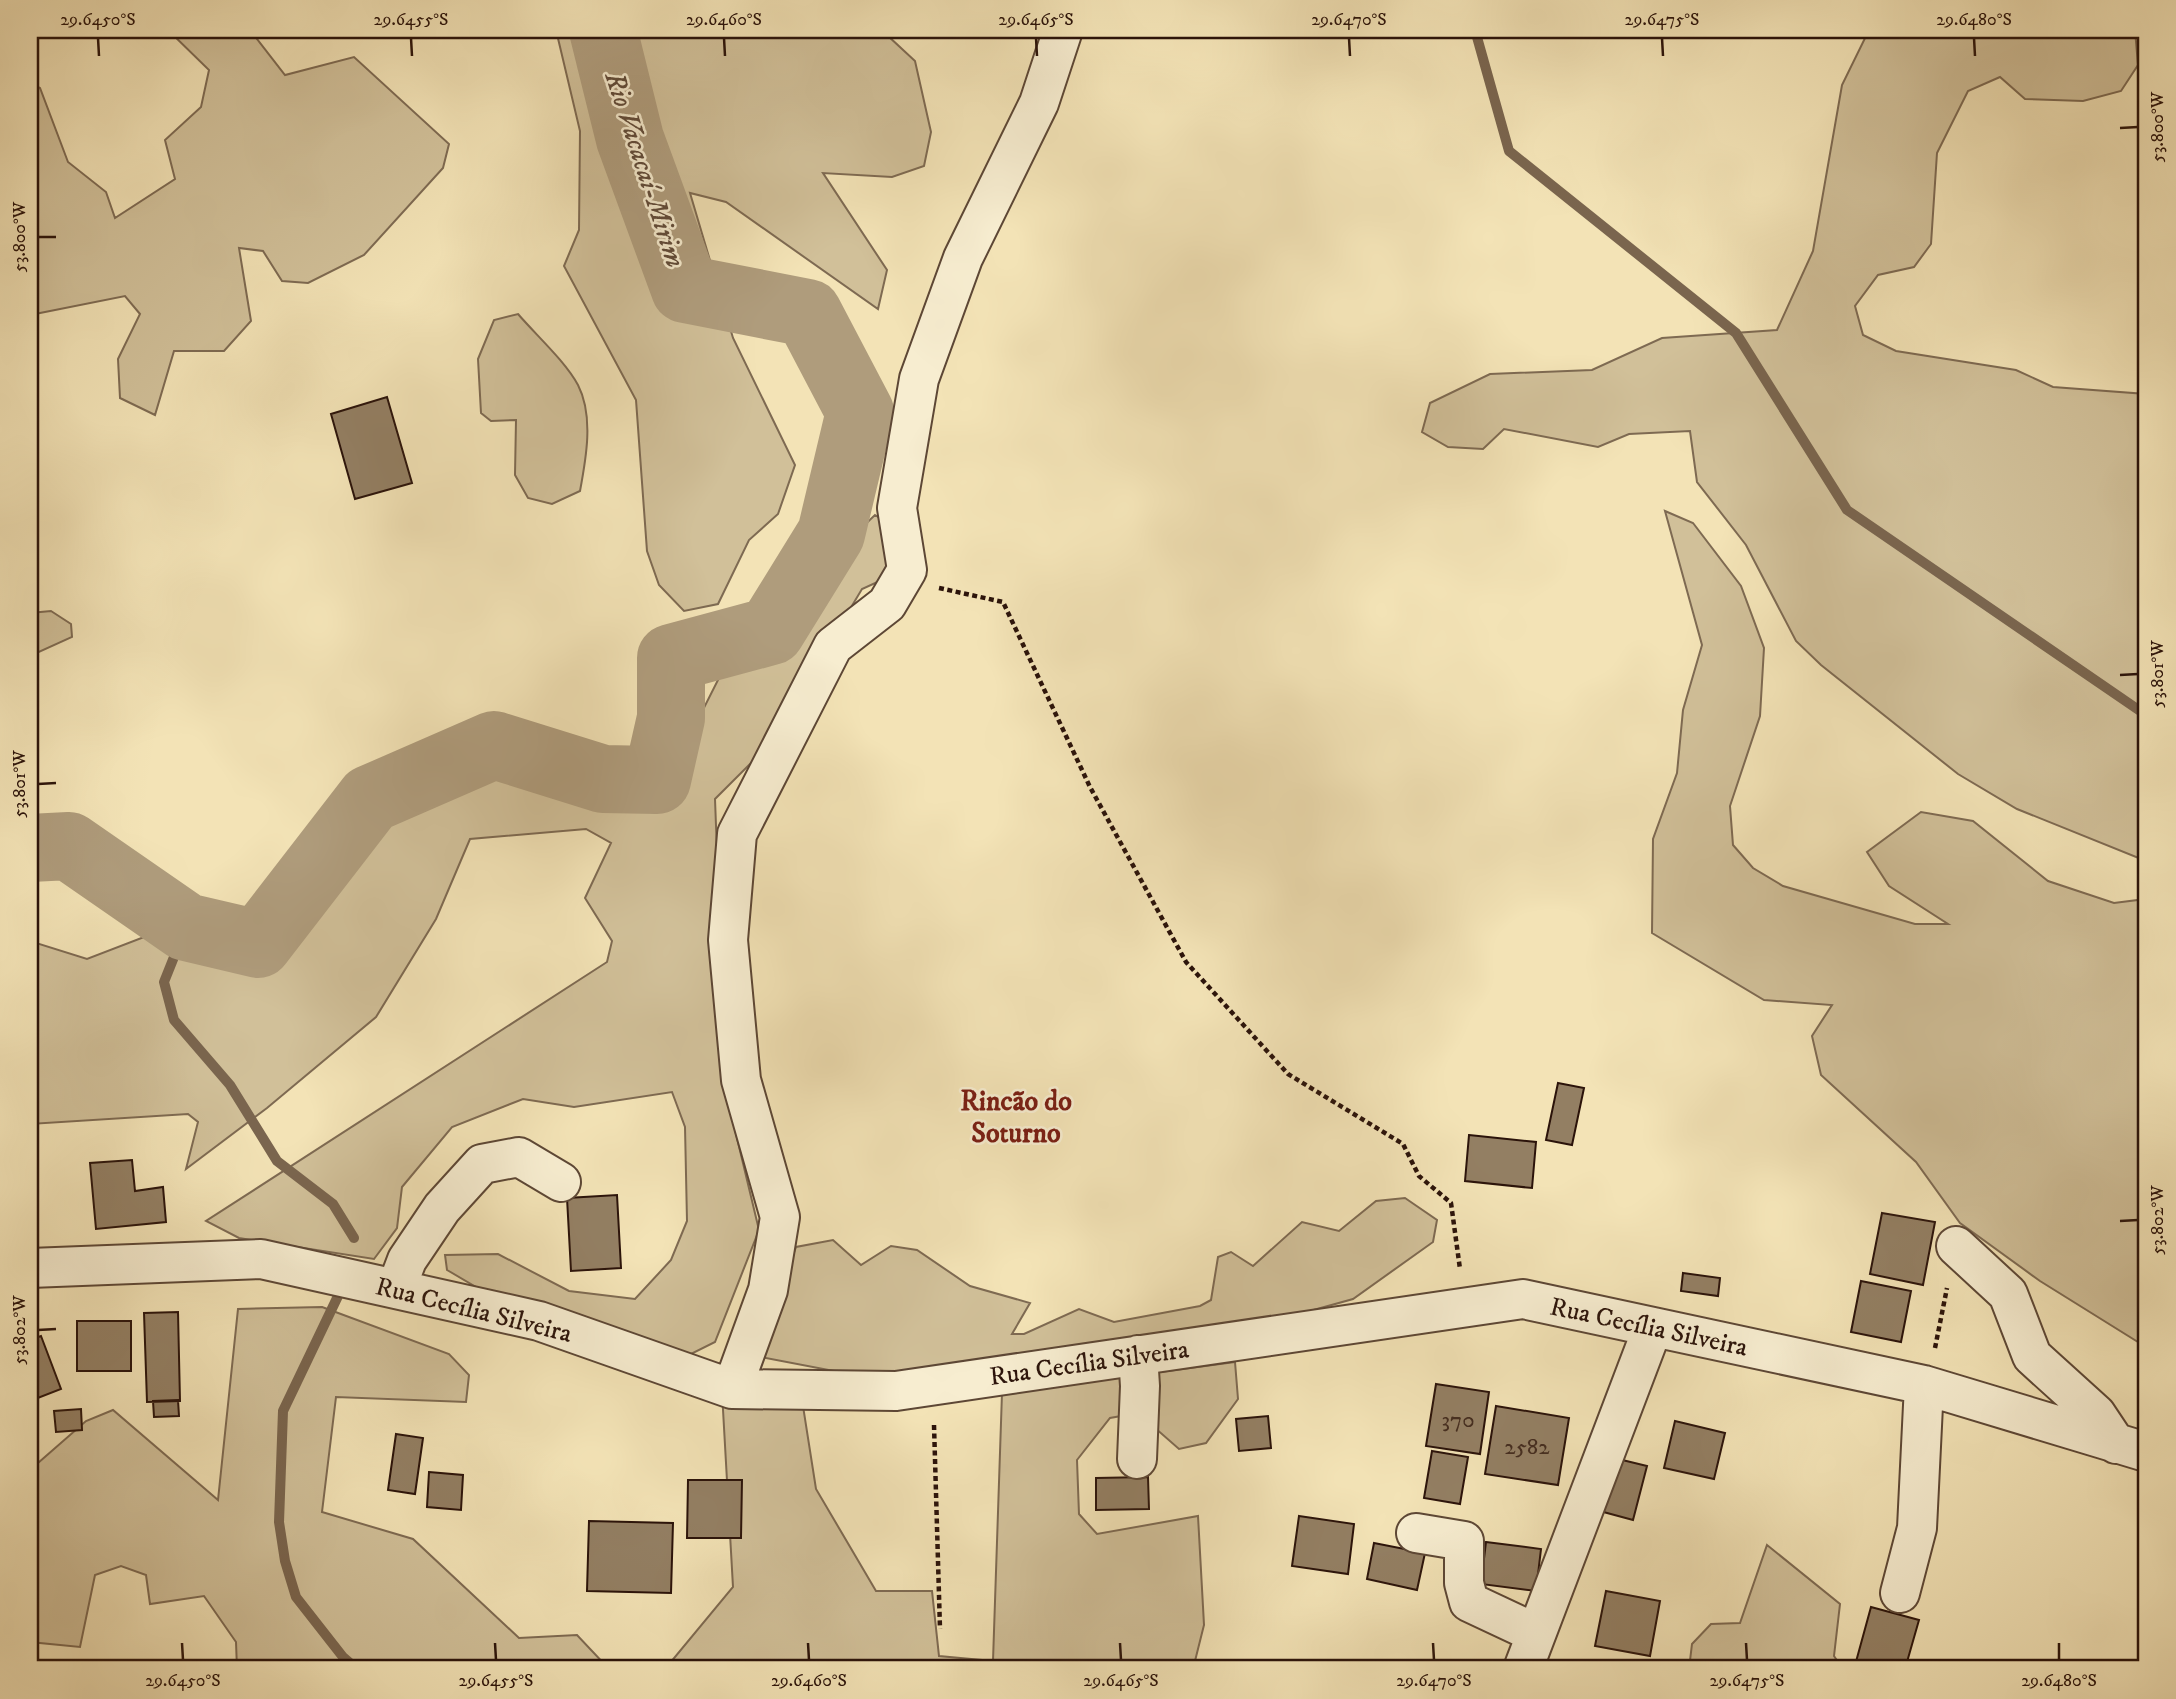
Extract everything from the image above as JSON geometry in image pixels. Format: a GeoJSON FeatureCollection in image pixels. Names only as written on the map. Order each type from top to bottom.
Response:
{"type":"FeatureCollection","features":[{"type":"Feature","properties":{"kind":"street"},"geometry":{"type":"LineString","coordinates":[[732,1389],[768,1290],[780,1217],[741,1080],[729,940],[737,834],[833,646],[887,604],[907,570],[897,508],[919,379],[964,258],[1038,103],[1063,30]]}},
{"type":"Feature","properties":{"kind":"street"},"geometry":{"type":"LineString","coordinates":[[396,1289],[407,1260],[442,1208],[482,1164],[519,1157],[561,1182]]}},
{"type":"Feature","properties":{"kind":"street"},"geometry":{"type":"LineString","coordinates":[[1956,1246],[2008,1294],[2032,1356],[2131,1448]]}},
{"type":"Feature","properties":{"kind":"street","name":"Rua Cecília Silveira"},"geometry":{"type":"LineString","coordinates":[[30,1268],[261,1259],[539,1321],[732,1389],[896,1391],[1523,1299],[1924,1385],[2131,1448]]}},
{"type":"Feature","properties":{"kind":"street"},"geometry":{"type":"LineString","coordinates":[[1522,1669],[1653,1327]]}},
{"type":"Feature","properties":{"kind":"street"},"geometry":{"type":"LineString","coordinates":[[1137,1459],[1140,1386],[1138,1355]]}},
{"type":"Feature","properties":{"kind":"street"},"geometry":{"type":"LineString","coordinates":[[1900,1593],[1917,1528],[1924,1385]]}},
{"type":"Feature","properties":{"kind":"street"},"geometry":{"type":"LineString","coordinates":[[1416,1533],[1464,1541],[1464,1583],[1469,1602],[1535,1633]]}},
{"type":"Feature","properties":{"kind":"path"},"geometry":{"type":"LineString","coordinates":[[907,570],[931,586],[1003,601],[1090,787],[1186,962],[1288,1074],[1403,1144],[1419,1176],[1451,1203],[1459,1269],[1470,1276]]}},
{"type":"Feature","properties":{"kind":"path"},"geometry":{"type":"LineString","coordinates":[[1924,1385],[1956,1246]]}},
{"type":"Feature","properties":{"kind":"path"},"geometry":{"type":"LineString","coordinates":[[931,1385],[940,1629]]}},
{"type":"Feature","properties":{"kind":"shaded area"},"geometry":{"type":"Polygon","coordinates":[[[168,30],[250,30],[285,75],[354,57],[449,144],[443,168],[364,255],[308,283],[282,281],[263,251],[239,248],[251,321],[224,351],[174,351],[155,415],[120,398],[118,359],[140,314],[125,296],[30,315],[30,83],[40,88],[68,162],[106,192],[115,218],[175,179],[165,140],[201,107],[209,70],[168,30]]]}},
{"type":"Feature","properties":{"kind":"shaded area"},"geometry":{"type":"Polygon","coordinates":[[[556,30],[866,30],[888,36],[915,61],[931,132],[924,166],[892,177],[823,173],[887,270],[878,309],[726,202],[690,193],[733,338],[795,465],[778,514],[749,540],[718,604],[684,611],[659,585],[647,551],[636,400],[564,266],[579,230],[580,131],[556,30]]]}},
{"type":"Feature","properties":{"kind":"shaded area"},"geometry":{"type":"Polygon","coordinates":[[[1869,30],[2135,30],[2138,65],[2121,91],[2083,101],[2025,99],[2000,77],[1968,91],[1937,153],[1931,244],[1914,267],[1878,275],[1855,306],[1863,335],[1896,351],[2016,370],[2053,387],[2146,394],[2146,861],[2017,809],[1958,774],[1821,665],[1796,641],[1746,545],[1697,482],[1690,431],[1629,434],[1598,447],[1504,429],[1483,449],[1448,447],[1422,432],[1430,403],[1490,374],[1592,370],[1662,338],[1777,330],[1813,251],[1842,85],[1869,30]]]}},
{"type":"Feature","properties":{"kind":"shaded area"},"geometry":{"type":"Polygon","coordinates":[[[518,314],[572,376],[583,397],[586,410],[587,438],[580,491],[552,504],[528,498],[515,475],[516,420],[491,421],[481,413],[478,359],[494,320],[518,314]]]}},
{"type":"Feature","properties":{"kind":"shaded area"},"geometry":{"type":"Polygon","coordinates":[[[1665,511],[1693,523],[1741,586],[1764,648],[1760,716],[1730,806],[1733,845],[1753,868],[1783,886],[1915,924],[1948,924],[1889,886],[1867,852],[1921,812],[1973,821],[2048,881],[2114,903],[2146,899],[2146,1347],[2040,1281],[1960,1223],[1916,1162],[1821,1075],[1812,1036],[1832,1005],[1764,1000],[1652,933],[1653,839],[1677,773],[1683,710],[1702,645],[1665,511]]]}},
{"type":"Feature","properties":{"kind":"shaded area"},"geometry":{"type":"Polygon","coordinates":[[[875,515],[892,526],[895,574],[862,589],[768,746],[715,799],[726,1092],[759,1230],[715,1342],[683,1358],[505,1304],[447,1270],[445,1255],[498,1254],[569,1291],[635,1299],[671,1260],[687,1221],[685,1127],[672,1092],[574,1107],[523,1099],[452,1127],[402,1187],[397,1228],[374,1259],[239,1238],[206,1221],[607,962],[612,941],[585,898],[611,843],[586,829],[470,839],[436,919],[376,1017],[267,1108],[186,1169],[198,1122],[188,1114],[30,1124],[30,941],[87,959],[144,937],[218,942],[260,957],[348,843],[413,796],[477,768],[608,796],[659,797],[725,666],[785,645],[857,532],[875,515]]]}},
{"type":"Feature","properties":{"kind":"shaded area"},"geometry":{"type":"Polygon","coordinates":[[[51,611],[71,624],[72,637],[30,656],[30,613],[51,611]]]}},
{"type":"Feature","properties":{"kind":"shaded area"},"geometry":{"type":"Polygon","coordinates":[[[1405,1198],[1437,1220],[1433,1242],[1353,1299],[1238,1331],[961,1371],[839,1372],[756,1356],[796,1247],[833,1240],[861,1265],[891,1246],[917,1250],[970,1286],[1030,1303],[1012,1334],[1024,1334],[1079,1309],[1114,1322],[1200,1306],[1211,1300],[1218,1257],[1231,1252],[1253,1266],[1302,1222],[1339,1231],[1376,1201],[1405,1198]]]}},
{"type":"Feature","properties":{"kind":"shaded area"},"geometry":{"type":"Polygon","coordinates":[[[322,1307],[449,1354],[469,1375],[466,1402],[336,1397],[322,1512],[413,1539],[519,1638],[577,1635],[609,1669],[237,1669],[236,1642],[204,1596],[150,1604],[146,1575],[121,1566],[95,1575],[80,1647],[30,1642],[30,1470],[86,1421],[113,1410],[218,1500],[238,1309],[322,1307]]]}},
{"type":"Feature","properties":{"kind":"shaded area"},"geometry":{"type":"Polygon","coordinates":[[[1235,1362],[1238,1399],[1206,1443],[1179,1449],[1138,1413],[1110,1418],[1077,1460],[1079,1514],[1097,1534],[1198,1516],[1204,1625],[1193,1669],[665,1669],[733,1587],[722,1392],[803,1406],[816,1489],[876,1591],[932,1591],[939,1656],[993,1661],[1002,1393],[1235,1362]]]}},
{"type":"Feature","properties":{"kind":"shaded area"},"geometry":{"type":"Polygon","coordinates":[[[1767,1545],[1840,1604],[1834,1656],[1843,1669],[1689,1669],[1692,1644],[1711,1624],[1740,1623],[1767,1545]]]}},
{"type":"Feature","properties":{"kind":"building"},"geometry":{"type":"Polygon","coordinates":[[[387,397],[412,483],[355,499],[331,414],[387,397]]]}},
{"type":"Feature","properties":{"kind":"building"},"geometry":{"type":"Polygon","coordinates":[[[1558,1083],[1584,1088],[1572,1145],[1546,1140],[1558,1083]]]}},
{"type":"Feature","properties":{"kind":"building"},"geometry":{"type":"Polygon","coordinates":[[[1469,1135],[1536,1142],[1532,1188],[1465,1181],[1469,1135]]]}},
{"type":"Feature","properties":{"kind":"building"},"geometry":{"type":"Polygon","coordinates":[[[132,1160],[135,1191],[163,1187],[166,1222],[96,1229],[90,1163],[132,1160]]]}},
{"type":"Feature","properties":{"kind":"building"},"geometry":{"type":"Polygon","coordinates":[[[617,1195],[621,1268],[571,1271],[567,1198],[617,1195]]]}},
{"type":"Feature","properties":{"kind":"building"},"geometry":{"type":"Polygon","coordinates":[[[1882,1213],[1935,1222],[1923,1285],[1870,1274],[1882,1213]]]}},
{"type":"Feature","properties":{"kind":"building"},"geometry":{"type":"Polygon","coordinates":[[[1683,1273],[1720,1278],[1718,1296],[1681,1291],[1683,1273]]]}},
{"type":"Feature","properties":{"kind":"building"},"geometry":{"type":"Polygon","coordinates":[[[1861,1281],[1911,1291],[1901,1342],[1851,1332],[1861,1281]]]}},
{"type":"Feature","properties":{"kind":"building"},"geometry":{"type":"Polygon","coordinates":[[[178,1312],[180,1401],[147,1402],[144,1313],[178,1312]]]}},
{"type":"Feature","properties":{"kind":"building"},"geometry":{"type":"Polygon","coordinates":[[[77,1321],[131,1321],[131,1371],[77,1371],[77,1321]]]}},
{"type":"Feature","properties":{"kind":"building"},"geometry":{"type":"Polygon","coordinates":[[[41,1336],[61,1389],[30,1401],[30,1340],[41,1336]]]}},
{"type":"Feature","properties":{"kind":"building"},"geometry":{"type":"Polygon","coordinates":[[[1436,1384],[1489,1392],[1480,1454],[1426,1446],[1436,1384]]]}},
{"type":"Feature","properties":{"kind":"building"},"geometry":{"type":"Polygon","coordinates":[[[178,1400],[179,1416],[154,1417],[153,1401],[178,1400]]]}},
{"type":"Feature","properties":{"kind":"building"},"geometry":{"type":"Polygon","coordinates":[[[1496,1406],[1569,1418],[1558,1485],[1485,1474],[1496,1406]]]}},
{"type":"Feature","properties":{"kind":"building"},"geometry":{"type":"Polygon","coordinates":[[[81,1409],[82,1430],[56,1432],[54,1411],[81,1409]]]}},
{"type":"Feature","properties":{"kind":"building"},"geometry":{"type":"Polygon","coordinates":[[[1268,1416],[1271,1448],[1239,1451],[1236,1419],[1268,1416]]]}},
{"type":"Feature","properties":{"kind":"building"},"geometry":{"type":"Polygon","coordinates":[[[1675,1421],[1725,1433],[1714,1479],[1664,1468],[1675,1421]]]}},
{"type":"Feature","properties":{"kind":"building"},"geometry":{"type":"Polygon","coordinates":[[[396,1434],[423,1438],[415,1494],[388,1490],[396,1434]]]}},
{"type":"Feature","properties":{"kind":"building"},"geometry":{"type":"Polygon","coordinates":[[[1432,1451],[1468,1457],[1460,1504],[1424,1498],[1432,1451]]]}},
{"type":"Feature","properties":{"kind":"building"},"geometry":{"type":"Polygon","coordinates":[[[1610,1457],[1647,1466],[1633,1520],[1596,1510],[1610,1457]]]}},
{"type":"Feature","properties":{"kind":"building"},"geometry":{"type":"Polygon","coordinates":[[[429,1472],[463,1475],[461,1510],[427,1507],[429,1472]]]}},
{"type":"Feature","properties":{"kind":"building"},"geometry":{"type":"Polygon","coordinates":[[[1148,1477],[1149,1509],[1096,1510],[1096,1478],[1148,1477]]]}},
{"type":"Feature","properties":{"kind":"building"},"geometry":{"type":"Polygon","coordinates":[[[688,1480],[742,1480],[741,1538],[687,1538],[688,1480]]]}},
{"type":"Feature","properties":{"kind":"building"},"geometry":{"type":"Polygon","coordinates":[[[1299,1516],[1354,1524],[1348,1574],[1292,1566],[1299,1516]]]}},
{"type":"Feature","properties":{"kind":"building"},"geometry":{"type":"Polygon","coordinates":[[[589,1521],[673,1523],[671,1593],[587,1591],[589,1521]]]}},
{"type":"Feature","properties":{"kind":"building"},"geometry":{"type":"Polygon","coordinates":[[[1486,1542],[1541,1549],[1536,1591],[1481,1584],[1486,1542]]]}},
{"type":"Feature","properties":{"kind":"building"},"geometry":{"type":"Polygon","coordinates":[[[1374,1543],[1425,1553],[1417,1590],[1367,1579],[1374,1543]]]}},
{"type":"Feature","properties":{"kind":"building"},"geometry":{"type":"Polygon","coordinates":[[[1606,1591],[1660,1601],[1650,1656],[1595,1646],[1606,1591]]]}},
{"type":"Feature","properties":{"kind":"building"},"geometry":{"type":"Polygon","coordinates":[[[1871,1607],[1919,1620],[1905,1669],[1854,1669],[1871,1607]]]}},
{"type":"Feature","properties":{"kind":"waterway","name":"Rio Vacacaí-Mirim"},"geometry":{"type":"LineString","coordinates":[[30,848],[69,846],[186,927],[258,944],[370,799],[494,745],[603,779],[657,780],[671,718],[671,658],[771,631],[831,534],[860,412],[808,313],[685,289],[630,139],[603,30]]}},
{"type":"Feature","properties":{"kind":"waterway"},"geometry":{"type":"LineString","coordinates":[[1475,30],[1509,151],[1736,333],[1847,510],[2146,715]]}},
{"type":"Feature","properties":{"kind":"waterway"},"geometry":{"type":"LineString","coordinates":[[186,927],[164,982],[174,1020],[230,1085],[277,1161],[333,1204],[354,1238]]}},
{"type":"Feature","properties":{"kind":"waterway"},"geometry":{"type":"LineString","coordinates":[[338,1296],[283,1411],[279,1522],[285,1561],[296,1597],[343,1657],[357,1669]]}},
{"type":"Feature","properties":{"kind":"district","name":"Rincão do Soturno"},"geometry":{"type":"Point","coordinates":[1016,1116]}}]}
